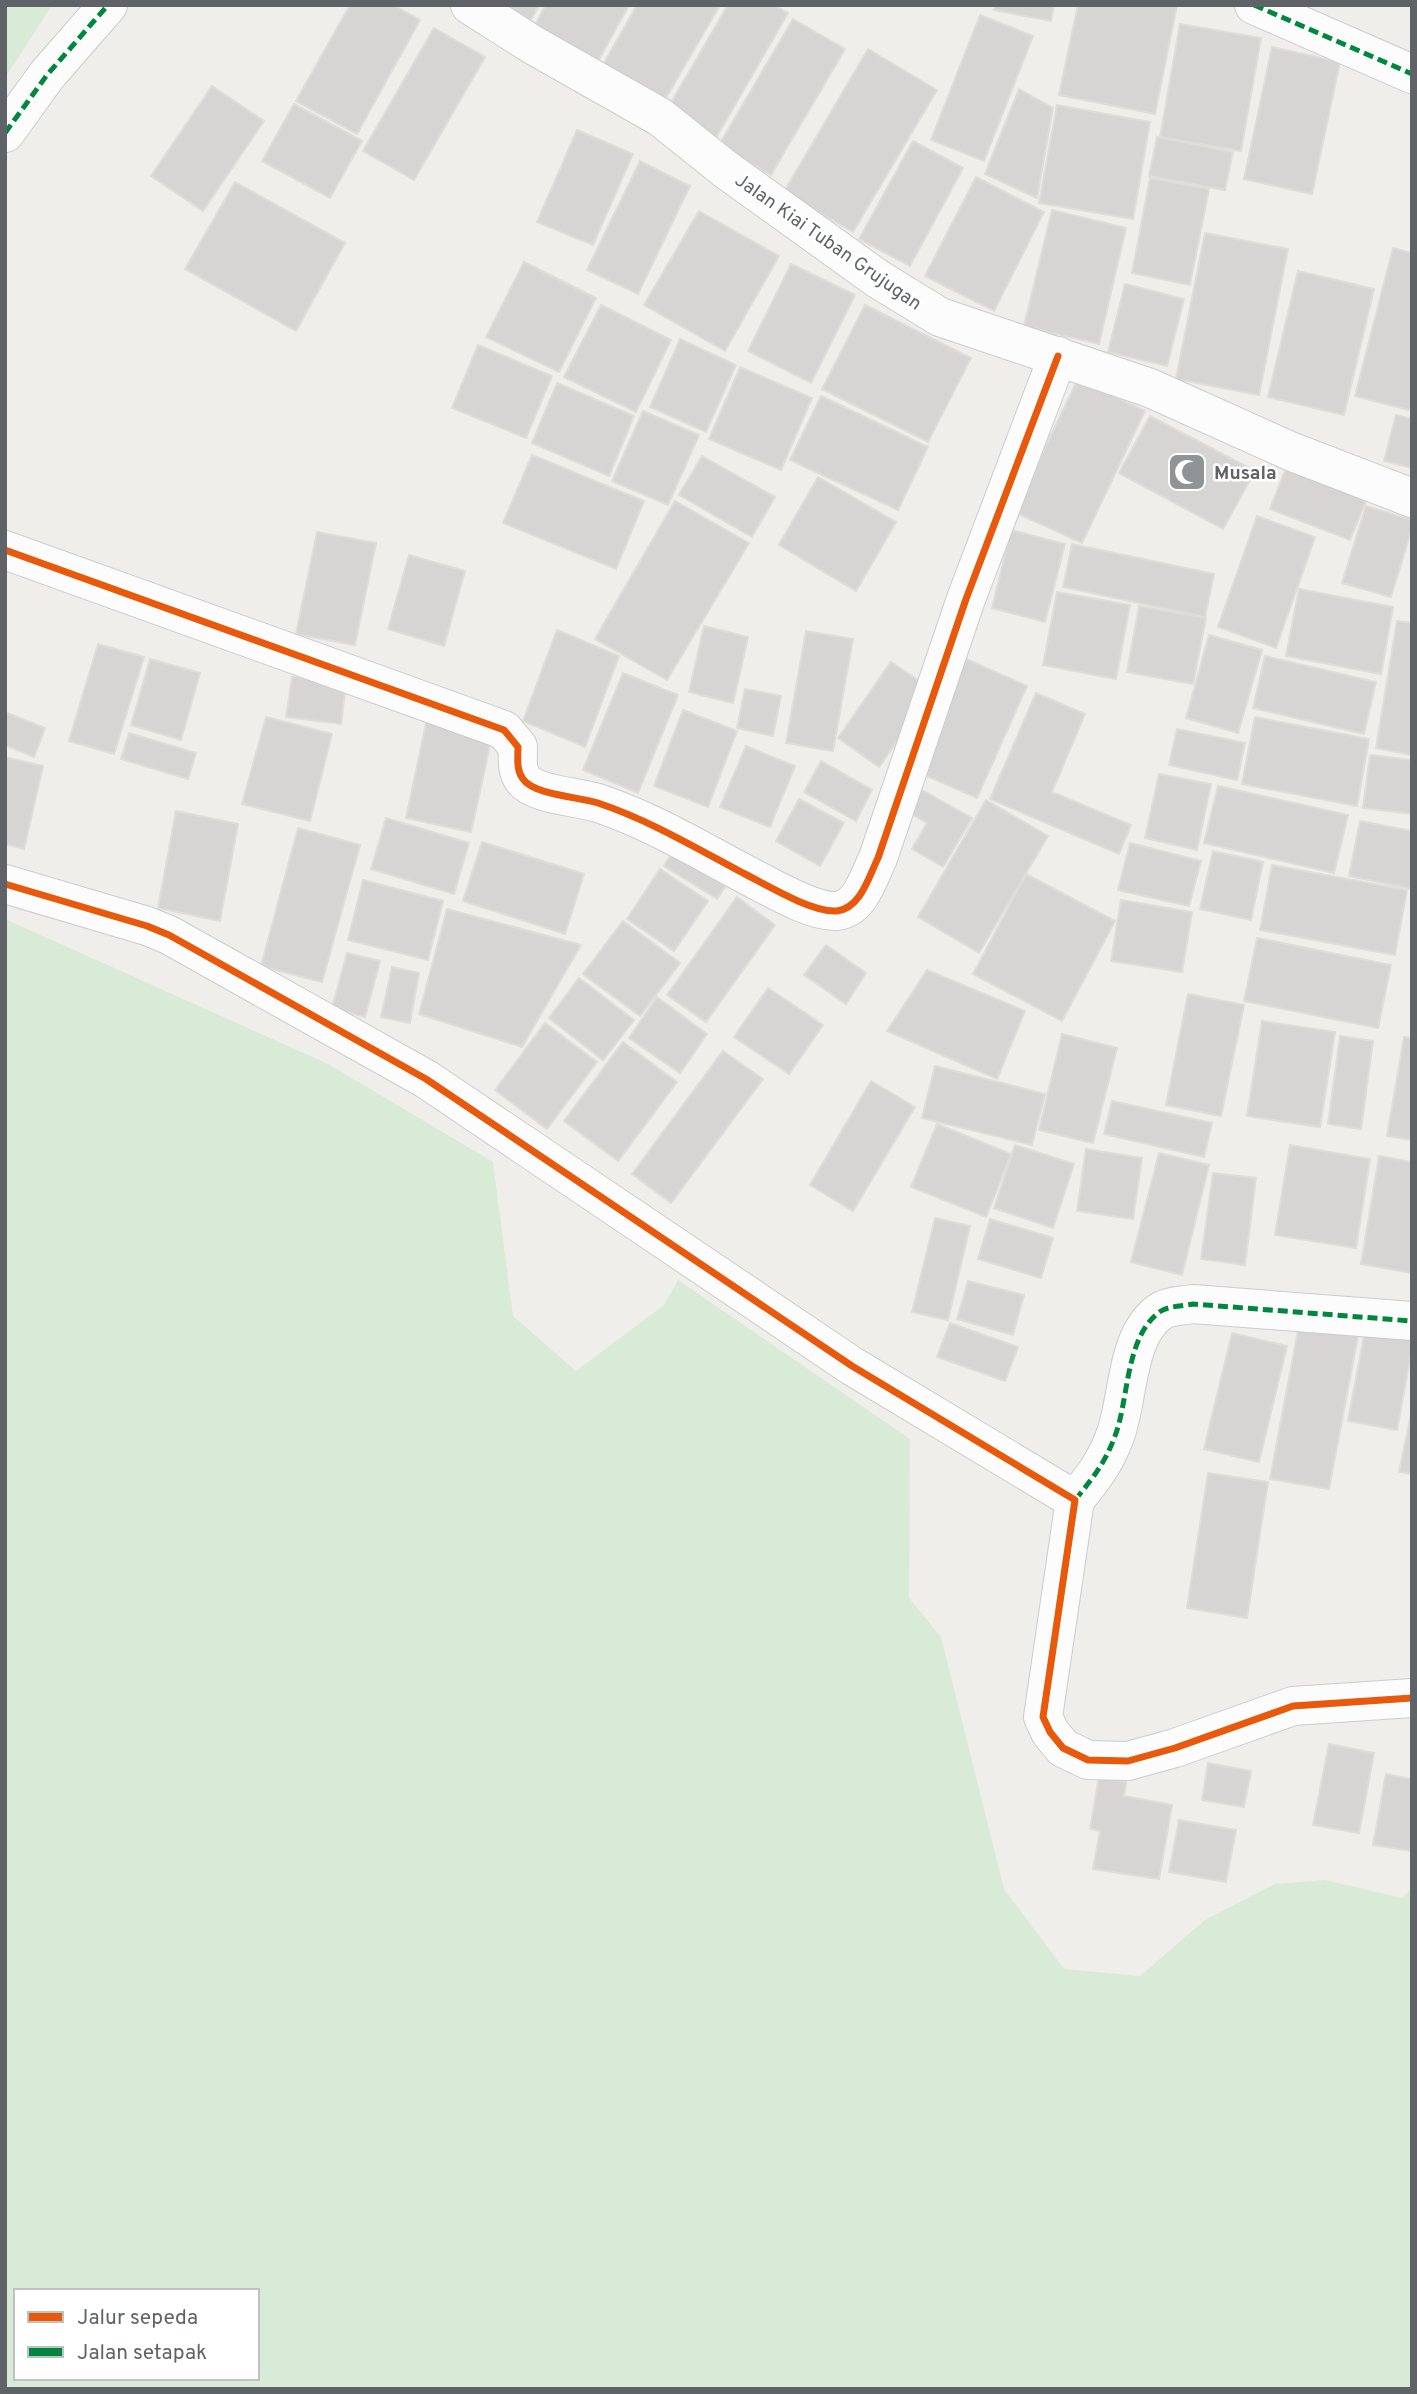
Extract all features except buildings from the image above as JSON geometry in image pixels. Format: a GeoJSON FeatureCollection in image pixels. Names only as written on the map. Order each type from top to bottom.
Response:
{"type":"FeatureCollection","features":[{"type":"Feature","properties":{"kind":"street"},"geometry":{"type":"LineString","coordinates":[[5,133],[47,75],[108,5]]}},
{"type":"Feature","properties":{"kind":"street","name":"Jalan Kiai Tuban Grujugan"},"geometry":{"type":"LineString","coordinates":[[470,5],[533,45],[660,117],[758,193],[878,279],[940,317],[1150,388],[1290,451],[1412,498]]}},
{"type":"Feature","properties":{"kind":"street"},"geometry":{"type":"LineString","coordinates":[[1254,5],[1412,74]]}},
{"type":"Feature","properties":{"kind":"street"},"geometry":{"type":"LineString","coordinates":[[5,550],[504,730],[518,747],[517,765],[523,780],[538,789],[598,803],[660,830],[803,904],[837,911],[860,896],[878,858],[966,599],[1058,356]]}},
{"type":"Feature","properties":{"kind":"street"},"geometry":{"type":"LineString","coordinates":[[5,884],[169,935],[426,1079],[852,1366],[1075,1500]]}},
{"type":"Feature","properties":{"kind":"street"},"geometry":{"type":"LineString","coordinates":[[1412,1321],[1193,1304],[1163,1309],[1147,1324],[1131,1361],[1116,1433],[1101,1469],[1075,1500],[1043,1717],[1050,1732],[1063,1748],[1088,1760],[1128,1761],[1175,1748],[1293,1706],[1412,1698]]}},
{"type":"Feature","properties":{"kind":"green space"},"geometry":{"type":"Polygon","coordinates":[[[5,5],[52,5],[5,78],[5,5]]]}},
{"type":"Feature","properties":{"kind":"green space"},"geometry":{"type":"Polygon","coordinates":[[[5,919],[328,1064],[493,1162],[513,1316],[576,1371],[664,1305],[678,1280],[910,1439],[909,1598],[941,1637],[1004,1889],[1064,1969],[1140,1976],[1205,1920],[1275,1884],[1325,1880],[1402,1898],[1412,1888],[1412,2389],[5,2389],[5,919]]]}},
{"type":"Feature","properties":{"kind":"marked path"},"geometry":{"type":"LineString","coordinates":[[5,133],[47,75],[108,5]]}},
{"type":"Feature","properties":{"kind":"marked path"},"geometry":{"type":"LineString","coordinates":[[1254,5],[1412,74]]}},
{"type":"Feature","properties":{"kind":"marked path"},"geometry":{"type":"LineString","coordinates":[[1075,1500],[1098,1470],[1111,1446],[1120,1421],[1134,1352],[1149,1322],[1161,1311],[1193,1304],[1412,1321]]}},
{"type":"Feature","properties":{"kind":"cycle path"},"geometry":{"type":"LineString","coordinates":[[5,550],[504,730],[518,747],[519,772],[523,779],[537,789],[617,810],[672,835],[789,897],[815,907],[837,911],[845,909],[858,898],[878,858],[966,599],[1058,356]]}},
{"type":"Feature","properties":{"kind":"cycle path"},"geometry":{"type":"LineString","coordinates":[[5,884],[169,935],[426,1079],[852,1366],[1075,1500],[1043,1717],[1050,1732],[1063,1748],[1088,1760],[1128,1761],[1175,1748],[1293,1706],[1412,1698]]}},
{"type":"Feature","properties":{"kind":"place","name":"Musala"},"geometry":{"type":"Point","coordinates":[1187,472]}}]}
